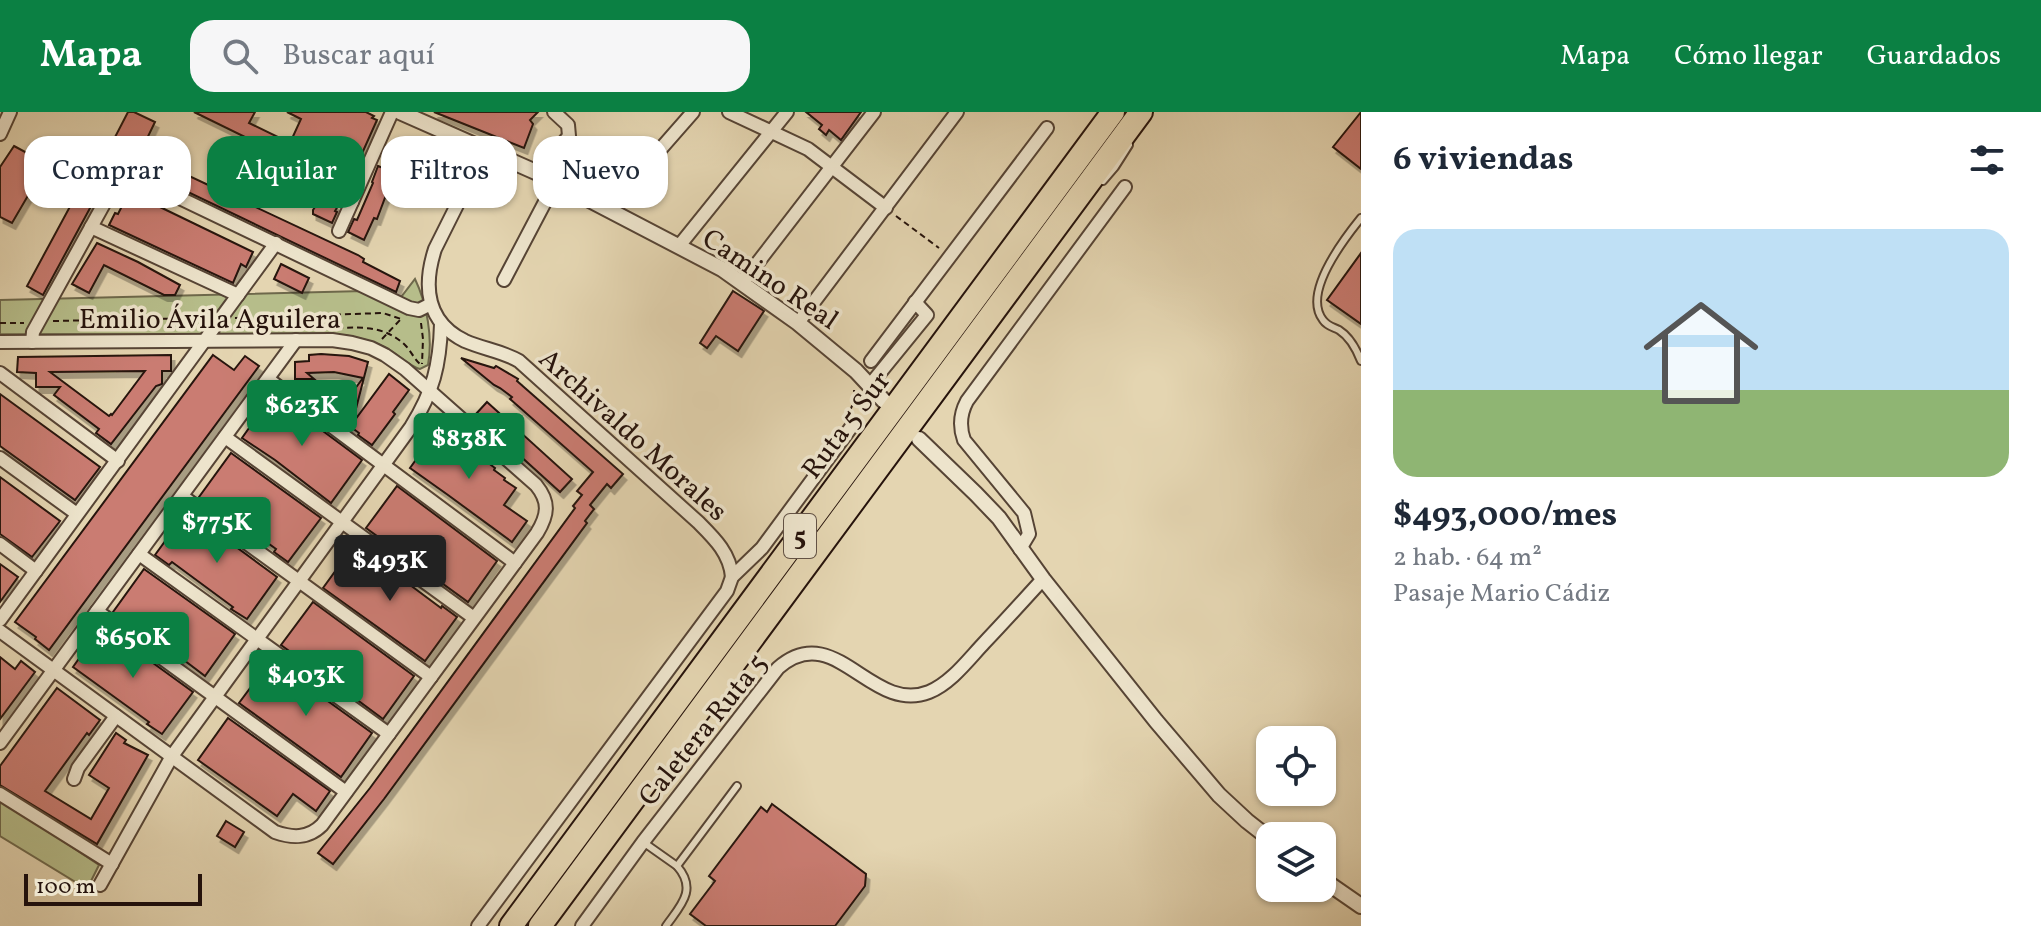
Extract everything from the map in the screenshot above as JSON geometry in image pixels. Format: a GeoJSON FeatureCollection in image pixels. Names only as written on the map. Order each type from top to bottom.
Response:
{"type":"FeatureCollection","features":[{"type":"Feature","properties":{"kind":"highway","name":"Ruta 5 Sur"},"geometry":{"type":"LineString","coordinates":[[511,926],[1113,112]]}},
{"type":"Feature","properties":{"kind":"highway","name":"Ruta 5 Sur"},"geometry":{"type":"LineString","coordinates":[[540,926],[1141,112]]}},
{"type":"Feature","properties":{"kind":"street"},"geometry":{"type":"LineString","coordinates":[[0,134],[8,112]]}},
{"type":"Feature","properties":{"kind":"street"},"geometry":{"type":"LineString","coordinates":[[365,173],[392,112]]}},
{"type":"Feature","properties":{"kind":"street","name":"Camino Real"},"geometry":{"type":"LineString","coordinates":[[400,112],[455,136]]}},
{"type":"Feature","properties":{"kind":"street"},"geometry":{"type":"LineString","coordinates":[[554,112],[568,125],[569,136]]}},
{"type":"Feature","properties":{"kind":"street"},"geometry":{"type":"LineString","coordinates":[[608,209],[693,112]]}},
{"type":"Feature","properties":{"kind":"street"},"geometry":{"type":"LineString","coordinates":[[729,112],[808,149],[886,208]]}},
{"type":"Feature","properties":{"kind":"street"},"geometry":{"type":"LineString","coordinates":[[679,246],[787,112]]}},
{"type":"Feature","properties":{"kind":"street"},"geometry":{"type":"LineString","coordinates":[[742,283],[874,112]]}},
{"type":"Feature","properties":{"kind":"street"},"geometry":{"type":"LineString","coordinates":[[798,323],[957,112]]}},
{"type":"Feature","properties":{"kind":"street"},"geometry":{"type":"LineString","coordinates":[[871,361],[1047,128]]}},
{"type":"Feature","properties":{"kind":"street"},"geometry":{"type":"LineString","coordinates":[[32,342],[33,332],[116,182],[132,176],[409,308],[425,307]]}},
{"type":"Feature","properties":{"kind":"street"},"geometry":{"type":"LineString","coordinates":[[1020,549],[1029,534],[1024,513],[964,440],[960,426],[962,413],[967,401],[1125,187]]}},
{"type":"Feature","properties":{"kind":"street"},"geometry":{"type":"LineString","coordinates":[[339,231],[349,208]]}},
{"type":"Feature","properties":{"kind":"street"},"geometry":{"type":"LineString","coordinates":[[425,307],[435,249],[456,208]]}},
{"type":"Feature","properties":{"kind":"street"},"geometry":{"type":"LineString","coordinates":[[504,280],[542,208]]}},
{"type":"Feature","properties":{"kind":"street","name":"Camino Real"},"geometry":{"type":"LineString","coordinates":[[608,209],[722,269],[798,323],[856,371],[884,401]]}},
{"type":"Feature","properties":{"kind":"street"},"geometry":{"type":"LineString","coordinates":[[91,227],[238,295]]}},
{"type":"Feature","properties":{"kind":"street"},"geometry":{"type":"LineString","coordinates":[[0,620],[276,243]]}},
{"type":"Feature","properties":{"kind":"street"},"geometry":{"type":"LineString","coordinates":[[870,385],[927,315],[915,302]]}},
{"type":"Feature","properties":{"kind":"street"},"geometry":{"type":"LineString","coordinates":[[100,885],[172,756],[411,427],[431,391],[439,361],[441,324],[425,307]]}},
{"type":"Feature","properties":{"kind":"street","name":"Archivaldo Morales"},"geometry":{"type":"LineString","coordinates":[[441,324],[466,341],[519,361],[709,533],[728,558],[732,577]]}},
{"type":"Feature","properties":{"kind":"street"},"geometry":{"type":"LineString","coordinates":[[0,743],[296,340]]}},
{"type":"Feature","properties":{"kind":"street","name":"Emilio Ávila Aguilera"},"geometry":{"type":"LineString","coordinates":[[0,342],[296,340],[342,341],[374,349],[431,391],[536,485],[544,497],[546,517],[515,563]]}},
{"type":"Feature","properties":{"kind":"street"},"geometry":{"type":"LineString","coordinates":[[0,373],[118,461]]}},
{"type":"Feature","properties":{"kind":"street"},"geometry":{"type":"LineString","coordinates":[[0,631],[275,832],[299,837],[316,831],[515,563],[268,379]]}},
{"type":"Feature","properties":{"kind":"street","name":"Caletera Ruta 5"},"geometry":{"type":"LineString","coordinates":[[478,926],[727,591],[732,577],[762,548],[855,422]]}},
{"type":"Feature","properties":{"kind":"street"},"geometry":{"type":"LineString","coordinates":[[225,437],[474,618]]}},
{"type":"Feature","properties":{"kind":"street"},"geometry":{"type":"LineString","coordinates":[[919,439],[990,507],[1156,721],[1219,795],[1256,827]]}},
{"type":"Feature","properties":{"kind":"street"},"geometry":{"type":"LineString","coordinates":[[0,458],[77,514]]}},
{"type":"Feature","properties":{"kind":"street"},"geometry":{"type":"LineString","coordinates":[[182,496],[431,677]]}},
{"type":"Feature","properties":{"kind":"street"},"geometry":{"type":"LineString","coordinates":[[0,544],[36,571]]}},
{"type":"Feature","properties":{"kind":"street"},"geometry":{"type":"LineString","coordinates":[[139,554],[389,734]]}},
{"type":"Feature","properties":{"kind":"street","name":"Caletera Ruta 5"},"geometry":{"type":"LineString","coordinates":[[582,926],[643,842],[784,663],[799,655],[822,654],[887,691],[904,696],[927,693],[941,686],[959,670],[1043,579]]}},
{"type":"Feature","properties":{"kind":"street"},"geometry":{"type":"LineString","coordinates":[[97,611],[346,792]]}},
{"type":"Feature","properties":{"kind":"street"},"geometry":{"type":"LineString","coordinates":[[74,779],[78,768],[116,716]]}},
{"type":"Feature","properties":{"kind":"street"},"geometry":{"type":"LineString","coordinates":[[0,794],[112,864]]}},
{"type":"Feature","properties":{"kind":"street"},"geometry":{"type":"LineString","coordinates":[[1336,889],[1361,906]]}},
{"type":"Feature","properties":{"kind":"lane"},"geometry":{"type":"LineString","coordinates":[[1361,218],[1325,269],[1318,309],[1325,323],[1349,339],[1361,361]]}},
{"type":"Feature","properties":{"kind":"lane"},"geometry":{"type":"LineString","coordinates":[[677,866],[737,786]]}},
{"type":"Feature","properties":{"kind":"lane"},"geometry":{"type":"LineString","coordinates":[[643,842],[677,866],[686,879],[687,892],[682,904],[666,926]]}},
{"type":"Feature","properties":{"kind":"path"},"geometry":{"type":"LineString","coordinates":[[886,208],[951,256]]}},
{"type":"Feature","properties":{"kind":"path"},"geometry":{"type":"LineString","coordinates":[[48,305],[54,308],[46,321],[209,318],[219,307],[229,318],[383,313],[401,319],[374,349]]}},
{"type":"Feature","properties":{"kind":"path"},"geometry":{"type":"LineString","coordinates":[[422,364],[425,307]]}},
{"type":"Feature","properties":{"kind":"path"},"geometry":{"type":"LineString","coordinates":[[0,323],[26,323]]}},
{"type":"Feature","properties":{"kind":"path"},"geometry":{"type":"LineString","coordinates":[[851,385],[855,398],[849,413],[855,422]]}},
{"type":"Feature","properties":{"kind":"green space"},"geometry":{"type":"Polygon","coordinates":[[[415,279],[426,310],[429,333],[428,365],[420,369],[382,346],[344,335],[0,334],[0,300],[364,291],[395,305],[415,279]]]}},
{"type":"Feature","properties":{"kind":"green space"},"geometry":{"type":"Polygon","coordinates":[[[0,799],[99,865],[87,889],[0,836],[0,799]]]}},
{"type":"Feature","properties":{"kind":"building"},"geometry":{"type":"Polygon","coordinates":[[[128,112],[155,122],[148,136],[116,136],[128,112]]]}},
{"type":"Feature","properties":{"kind":"building"},"geometry":{"type":"Polygon","coordinates":[[[194,112],[255,112],[249,123],[276,136],[243,136],[194,112]]]}},
{"type":"Feature","properties":{"kind":"building"},"geometry":{"type":"Polygon","coordinates":[[[287,112],[366,112],[377,120],[365,147],[365,136],[293,136],[301,119],[287,112]]]}},
{"type":"Feature","properties":{"kind":"building"},"geometry":{"type":"Polygon","coordinates":[[[434,112],[538,112],[530,120],[533,124],[524,148],[517,145],[517,136],[494,136],[434,112]]]}},
{"type":"Feature","properties":{"kind":"building"},"geometry":{"type":"Polygon","coordinates":[[[806,112],[861,112],[841,140],[829,130],[826,135],[819,129],[822,125],[806,112]]]}},
{"type":"Feature","properties":{"kind":"building"},"geometry":{"type":"Polygon","coordinates":[[[1361,112],[1361,169],[1333,147],[1361,112]]]}},
{"type":"Feature","properties":{"kind":"building"},"geometry":{"type":"Polygon","coordinates":[[[14,146],[24,151],[24,202],[12,223],[0,217],[0,167],[14,146]]]}},
{"type":"Feature","properties":{"kind":"building"},"geometry":{"type":"Polygon","coordinates":[[[378,166],[381,167],[381,208],[364,240],[348,232],[354,219],[357,220],[365,208],[378,166]]]}},
{"type":"Feature","properties":{"kind":"building"},"geometry":{"type":"Polygon","coordinates":[[[191,177],[207,184],[207,201],[191,194],[191,177]]]}},
{"type":"Feature","properties":{"kind":"building"},"geometry":{"type":"Polygon","coordinates":[[[69,208],[90,208],[43,295],[27,286],[69,208]]]}},
{"type":"Feature","properties":{"kind":"building"},"geometry":{"type":"Polygon","coordinates":[[[121,208],[162,208],[253,252],[246,267],[241,264],[233,283],[109,225],[115,213],[118,214],[121,208]]]}},
{"type":"Feature","properties":{"kind":"building"},"geometry":{"type":"Polygon","coordinates":[[[221,208],[258,208],[358,255],[364,259],[363,262],[400,281],[396,292],[221,208]]]}},
{"type":"Feature","properties":{"kind":"building"},"geometry":{"type":"Polygon","coordinates":[[[337,208],[337,212],[332,223],[313,214],[313,210],[337,208]]]}},
{"type":"Feature","properties":{"kind":"building"},"geometry":{"type":"Polygon","coordinates":[[[97,243],[180,285],[175,295],[164,295],[104,265],[89,293],[72,284],[97,243]]]}},
{"type":"Feature","properties":{"kind":"building"},"geometry":{"type":"Polygon","coordinates":[[[1361,253],[1361,324],[1327,300],[1361,253]]]}},
{"type":"Feature","properties":{"kind":"building"},"geometry":{"type":"Polygon","coordinates":[[[281,264],[309,278],[302,293],[274,279],[281,264]]]}},
{"type":"Feature","properties":{"kind":"building"},"geometry":{"type":"Polygon","coordinates":[[[733,291],[764,311],[738,351],[716,336],[707,348],[700,343],[733,291]]]}},
{"type":"Feature","properties":{"kind":"building"},"geometry":{"type":"Polygon","coordinates":[[[171,355],[171,371],[162,371],[162,384],[156,386],[111,444],[96,433],[99,429],[54,395],[60,387],[36,387],[36,373],[17,372],[18,357],[171,355]],[[145,371],[50,372],[109,416],[145,371]]]}},
{"type":"Feature","properties":{"kind":"building"},"geometry":{"type":"Polygon","coordinates":[[[213,355],[234,370],[245,356],[259,366],[49,650],[15,622],[213,355]]]}},
{"type":"Feature","properties":{"kind":"building"},"geometry":{"type":"Polygon","coordinates":[[[309,355],[349,356],[368,362],[352,424],[389,374],[409,390],[372,445],[310,397],[320,383],[345,402],[363,378],[334,372],[307,373],[314,379],[295,379],[295,362],[309,361],[309,355]]]}},
{"type":"Feature","properties":{"kind":"building"},"geometry":{"type":"Polygon","coordinates":[[[461,358],[496,366],[518,379],[623,474],[611,488],[607,484],[590,505],[594,509],[585,521],[587,523],[333,864],[318,853],[370,788],[575,508],[573,506],[582,495],[577,491],[593,472],[510,399],[512,397],[461,358]]]}},
{"type":"Feature","properties":{"kind":"building"},"geometry":{"type":"Polygon","coordinates":[[[0,394],[100,467],[75,500],[0,446],[0,394]]]}},
{"type":"Feature","properties":{"kind":"building"},"geometry":{"type":"Polygon","coordinates":[[[273,394],[362,460],[331,503],[242,438],[273,394]]]}},
{"type":"Feature","properties":{"kind":"building"},"geometry":{"type":"Polygon","coordinates":[[[487,402],[572,479],[560,492],[475,415],[487,402]]]}},
{"type":"Feature","properties":{"kind":"building"},"geometry":{"type":"Polygon","coordinates":[[[442,424],[474,448],[504,480],[516,488],[504,505],[527,521],[512,542],[410,468],[442,424]]]}},
{"type":"Feature","properties":{"kind":"building"},"geometry":{"type":"Polygon","coordinates":[[[231,453],[321,518],[288,562],[274,552],[276,549],[199,497],[231,453]]]}},
{"type":"Feature","properties":{"kind":"building"},"geometry":{"type":"Polygon","coordinates":[[[0,477],[60,521],[32,557],[0,534],[0,477]]]}},
{"type":"Feature","properties":{"kind":"building"},"geometry":{"type":"Polygon","coordinates":[[[397,486],[497,561],[468,602],[366,528],[397,486]]]}},
{"type":"Feature","properties":{"kind":"building"},"geometry":{"type":"Polygon","coordinates":[[[187,511],[277,577],[247,619],[172,562],[169,565],[155,555],[187,511]]]}},
{"type":"Feature","properties":{"kind":"building"},"geometry":{"type":"Polygon","coordinates":[[[355,544],[457,617],[425,661],[323,588],[355,544]]]}},
{"type":"Feature","properties":{"kind":"building"},"geometry":{"type":"Polygon","coordinates":[[[0,564],[18,577],[0,602],[0,564]]]}},
{"type":"Feature","properties":{"kind":"building"},"geometry":{"type":"Polygon","coordinates":[[[144,569],[235,634],[205,676],[131,620],[128,623],[113,612],[144,569]]]}},
{"type":"Feature","properties":{"kind":"building"},"geometry":{"type":"Polygon","coordinates":[[[313,602],[414,676],[383,719],[281,645],[313,602]]]}},
{"type":"Feature","properties":{"kind":"building"},"geometry":{"type":"Polygon","coordinates":[[[102,626],[193,692],[162,734],[73,667],[102,626]]]}},
{"type":"Feature","properties":{"kind":"building"},"geometry":{"type":"Polygon","coordinates":[[[0,657],[15,669],[21,661],[35,672],[0,719],[0,657]]]}},
{"type":"Feature","properties":{"kind":"building"},"geometry":{"type":"Polygon","coordinates":[[[271,660],[372,733],[341,777],[239,703],[271,660]]]}},
{"type":"Feature","properties":{"kind":"building"},"geometry":{"type":"Polygon","coordinates":[[[57,688],[100,720],[45,791],[91,819],[109,788],[89,775],[116,733],[126,740],[124,743],[148,755],[97,844],[0,785],[0,766],[57,688]]]}},
{"type":"Feature","properties":{"kind":"building"},"geometry":{"type":"Polygon","coordinates":[[[228,718],[330,791],[316,811],[293,794],[277,816],[198,760],[228,718]]]}},
{"type":"Feature","properties":{"kind":"building"},"geometry":{"type":"Polygon","coordinates":[[[772,804],[866,874],[865,886],[835,926],[706,926],[690,914],[715,881],[709,876],[761,807],[767,812],[772,804]]]}},
{"type":"Feature","properties":{"kind":"building"},"geometry":{"type":"Polygon","coordinates":[[[226,821],[244,832],[235,847],[217,836],[226,821]]]}}]}
